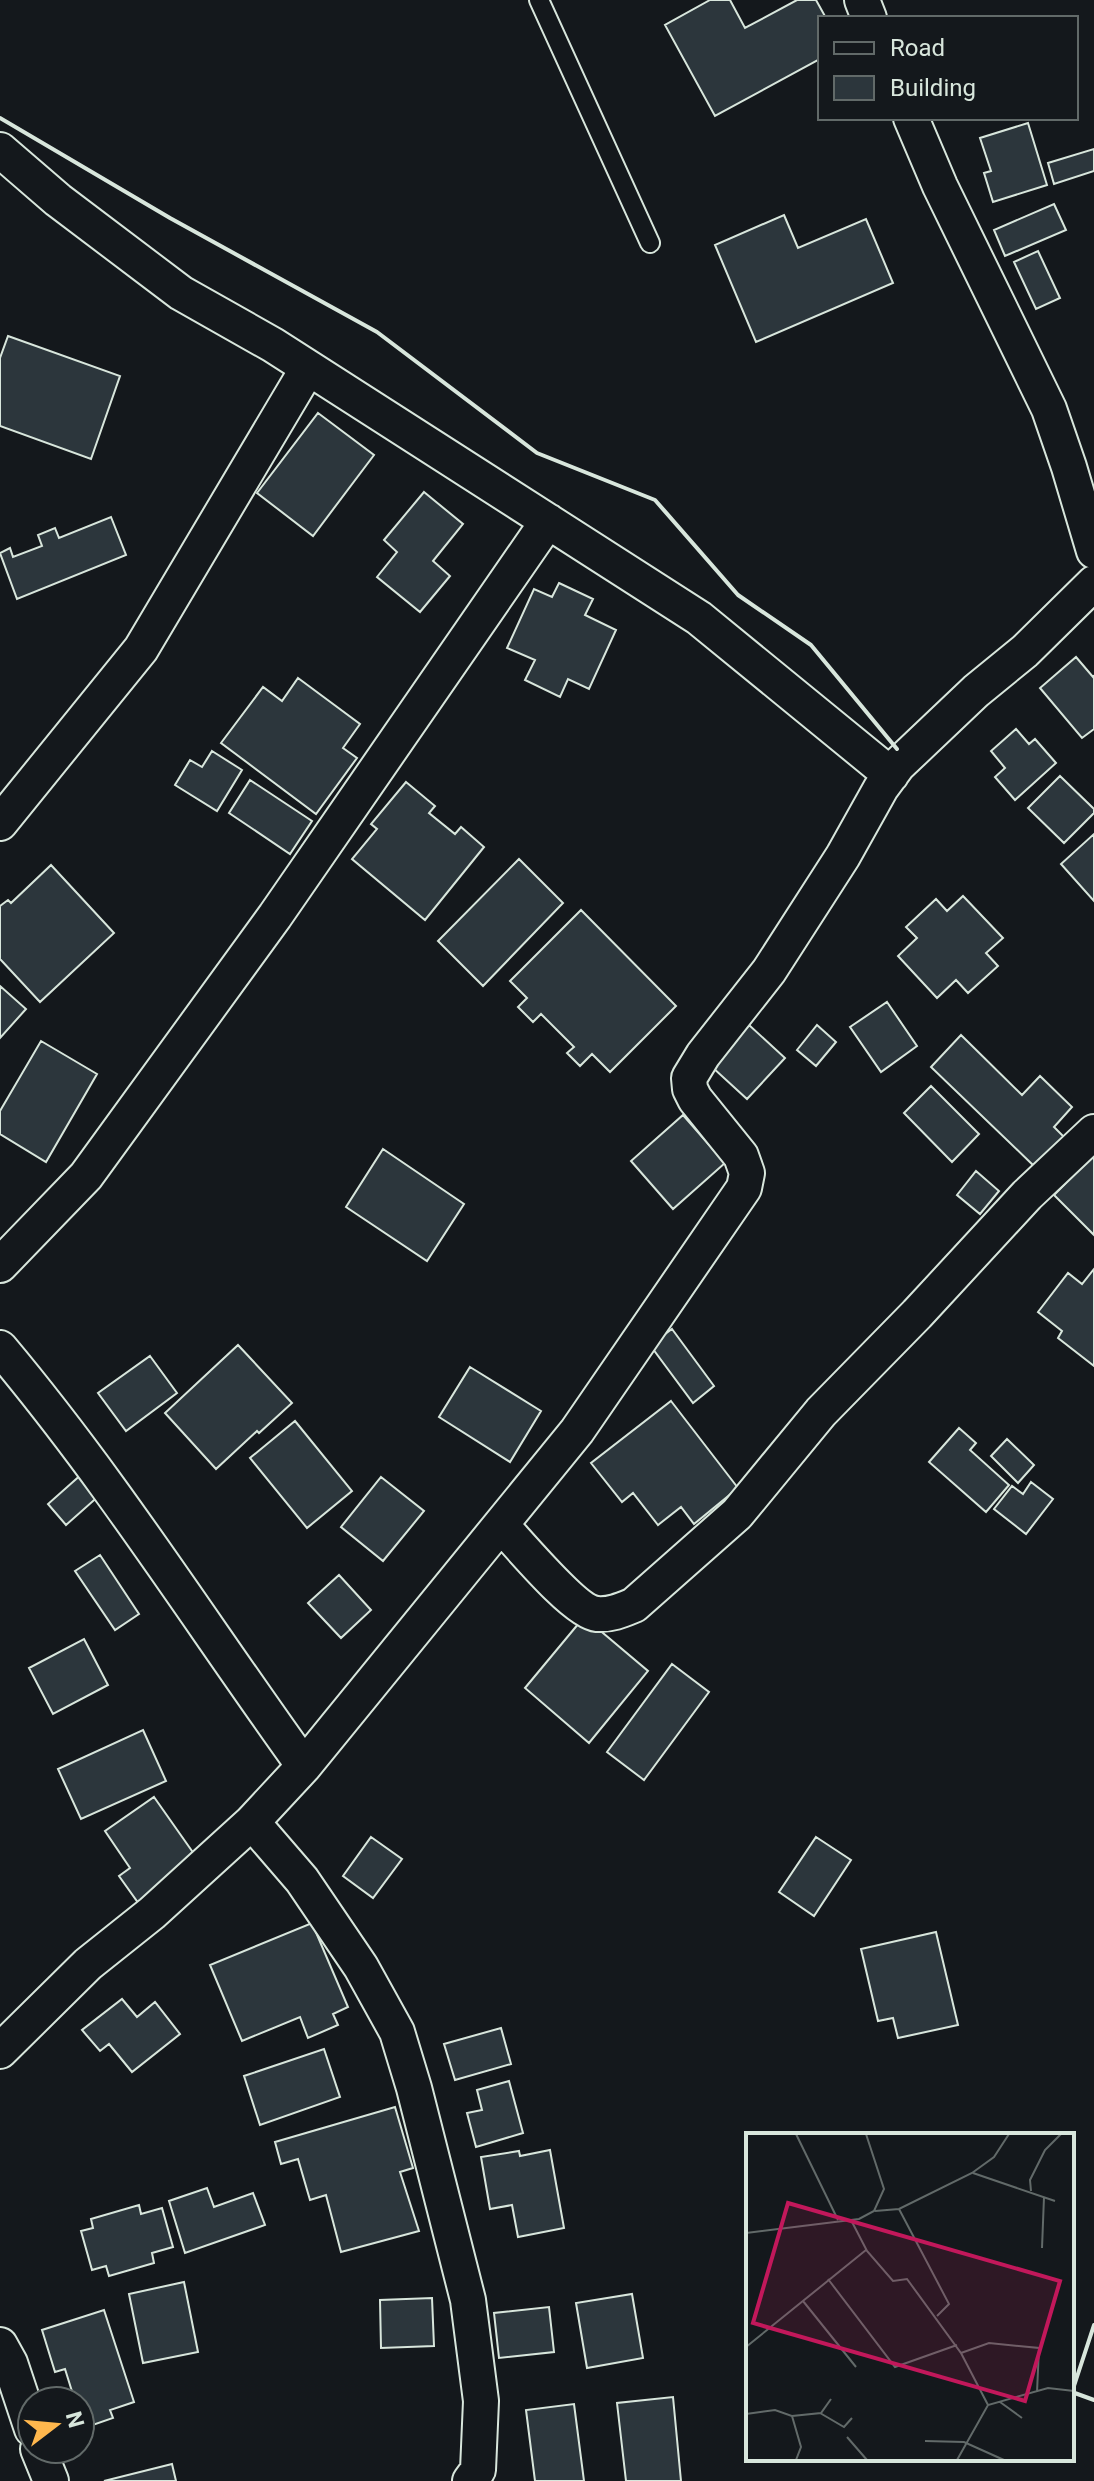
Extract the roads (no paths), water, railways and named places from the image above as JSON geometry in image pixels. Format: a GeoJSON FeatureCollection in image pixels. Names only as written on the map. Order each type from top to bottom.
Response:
{"type":"FeatureCollection","features":[{"type":"Feature","properties":{"kind":"street"},"geometry":{"type":"LineString","coordinates":[[912,120],[940,186],[1049,409],[1082,457],[1094,551]]}},
{"type":"Feature","properties":{"kind":"street"},"geometry":{"type":"LineString","coordinates":[[0,150],[58,200],[181,293],[308,368],[699,618],[891,775]]}},
{"type":"Feature","properties":{"kind":"street"},"geometry":{"type":"LineString","coordinates":[[0,823],[141,649],[308,368]]}},
{"type":"Feature","properties":{"kind":"street"},"geometry":{"type":"LineString","coordinates":[[0,1265],[86,1176],[275,916],[548,521]]}},
{"type":"Feature","properties":{"kind":"street"},"geometry":{"type":"LineString","coordinates":[[0,2051],[88,1964],[152,1913],[252,1822],[304,1766],[577,1431],[744,1188],[747,1173],[741,1156],[695,1099],[688,1083],[703,1055],[769,971],[898,765],[976,691],[1025,651],[1094,583]]}},
{"type":"Feature","properties":{"kind":"street"},"geometry":{"type":"LineString","coordinates":[[501,1525],[578,1605],[594,1614],[614,1613],[634,1605],[737,1514],[821,1412],[1027,1195],[1094,1132]]}},
{"type":"Feature","properties":{"kind":"street"},"geometry":{"type":"LineString","coordinates":[[0,1348],[51,1409],[124,1509],[304,1766]]}},
{"type":"Feature","properties":{"kind":"street"},"geometry":{"type":"LineString","coordinates":[[252,1822],[302,1880],[361,1967],[397,2032],[468,2300],[481,2401],[478,2470],[470,2481]]}},
{"type":"Feature","properties":{"kind":"street"},"geometry":{"type":"LineString","coordinates":[[0,2345],[17,2385]]}},
{"type":"Feature","properties":{"kind":"lane"},"geometry":{"type":"LineString","coordinates":[[539,0],[650,243]]}}]}
